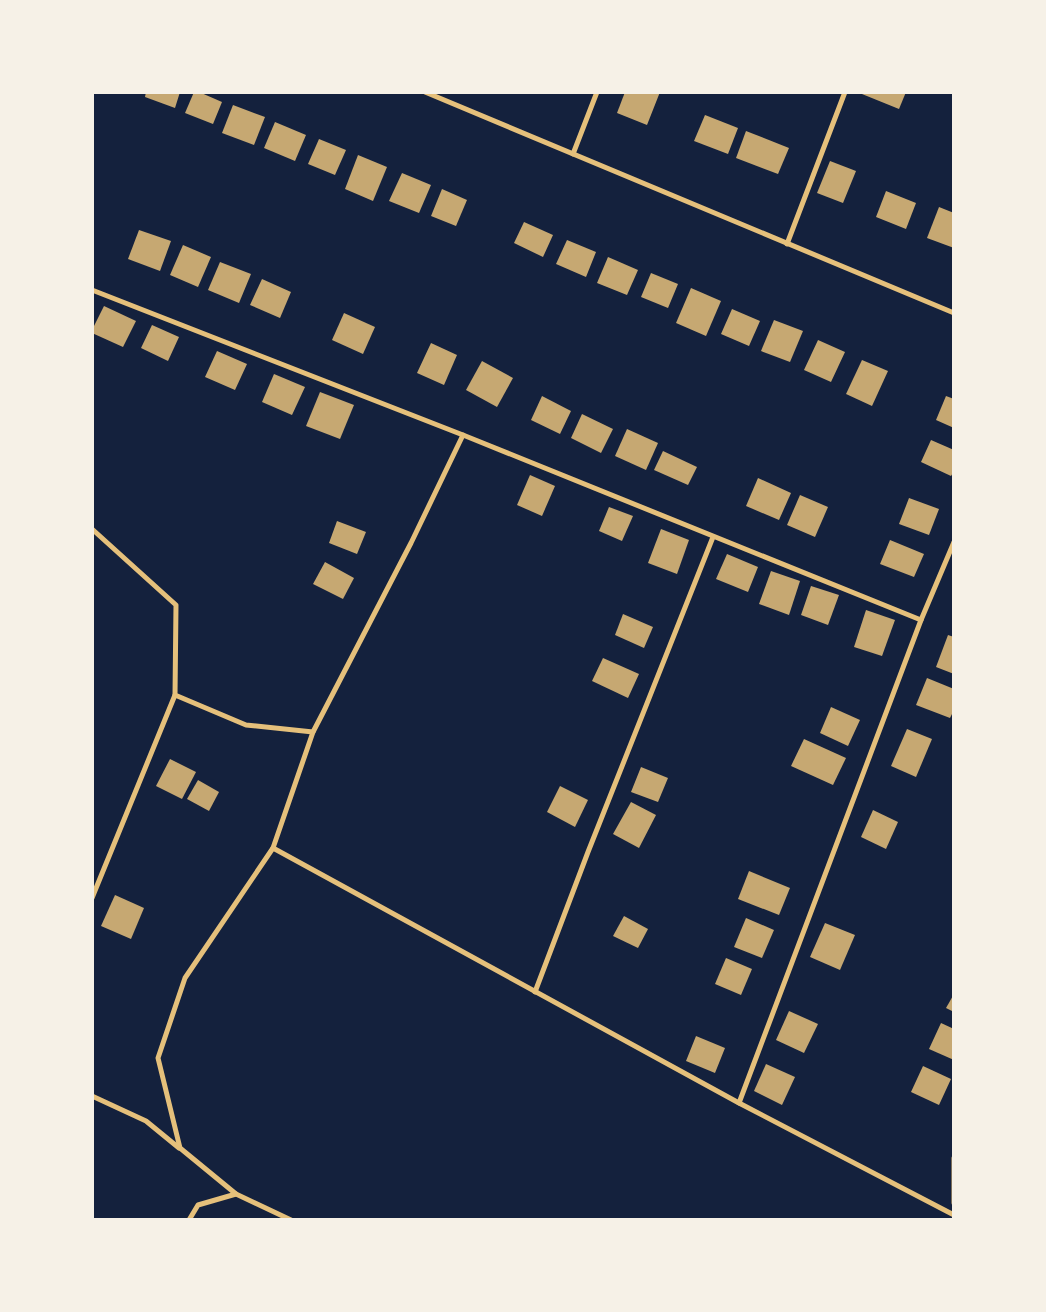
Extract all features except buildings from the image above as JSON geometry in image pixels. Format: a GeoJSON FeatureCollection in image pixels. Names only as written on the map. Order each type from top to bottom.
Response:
{"type":"FeatureCollection","features":[{"type":"Feature","properties":{"kind":"street"},"geometry":{"type":"LineString","coordinates":[[425,92],[954,313]]}},
{"type":"Feature","properties":{"kind":"street"},"geometry":{"type":"LineString","coordinates":[[573,154],[597,92]]}},
{"type":"Feature","properties":{"kind":"street"},"geometry":{"type":"LineString","coordinates":[[787,244],[845,92]]}},
{"type":"Feature","properties":{"kind":"street"},"geometry":{"type":"LineString","coordinates":[[92,290],[463,435],[921,620]]}},
{"type":"Feature","properties":{"kind":"street"},"geometry":{"type":"LineString","coordinates":[[180,1148],[158,1058],[185,978],[273,848],[313,732],[411,543],[463,435]]}},
{"type":"Feature","properties":{"kind":"street"},"geometry":{"type":"LineString","coordinates":[[92,529],[176,605],[175,695],[92,898]]}},
{"type":"Feature","properties":{"kind":"street"},"geometry":{"type":"LineString","coordinates":[[535,992],[588,852],[713,537]]}},
{"type":"Feature","properties":{"kind":"street"},"geometry":{"type":"LineString","coordinates":[[739,1103],[921,620],[954,542]]}},
{"type":"Feature","properties":{"kind":"street"},"geometry":{"type":"LineString","coordinates":[[175,695],[246,726],[313,732]]}},
{"type":"Feature","properties":{"kind":"street"},"geometry":{"type":"LineString","coordinates":[[273,848],[739,1103],[953,1217]]}},
{"type":"Feature","properties":{"kind":"street"},"geometry":{"type":"LineString","coordinates":[[92,1096],[146,1121],[236,1194],[290,1220]]}},
{"type":"Feature","properties":{"kind":"street"},"geometry":{"type":"LineString","coordinates":[[954,1158],[954,1203]]}},
{"type":"Feature","properties":{"kind":"street"},"geometry":{"type":"LineString","coordinates":[[189,1220],[198,1205],[236,1194]]}}]}
